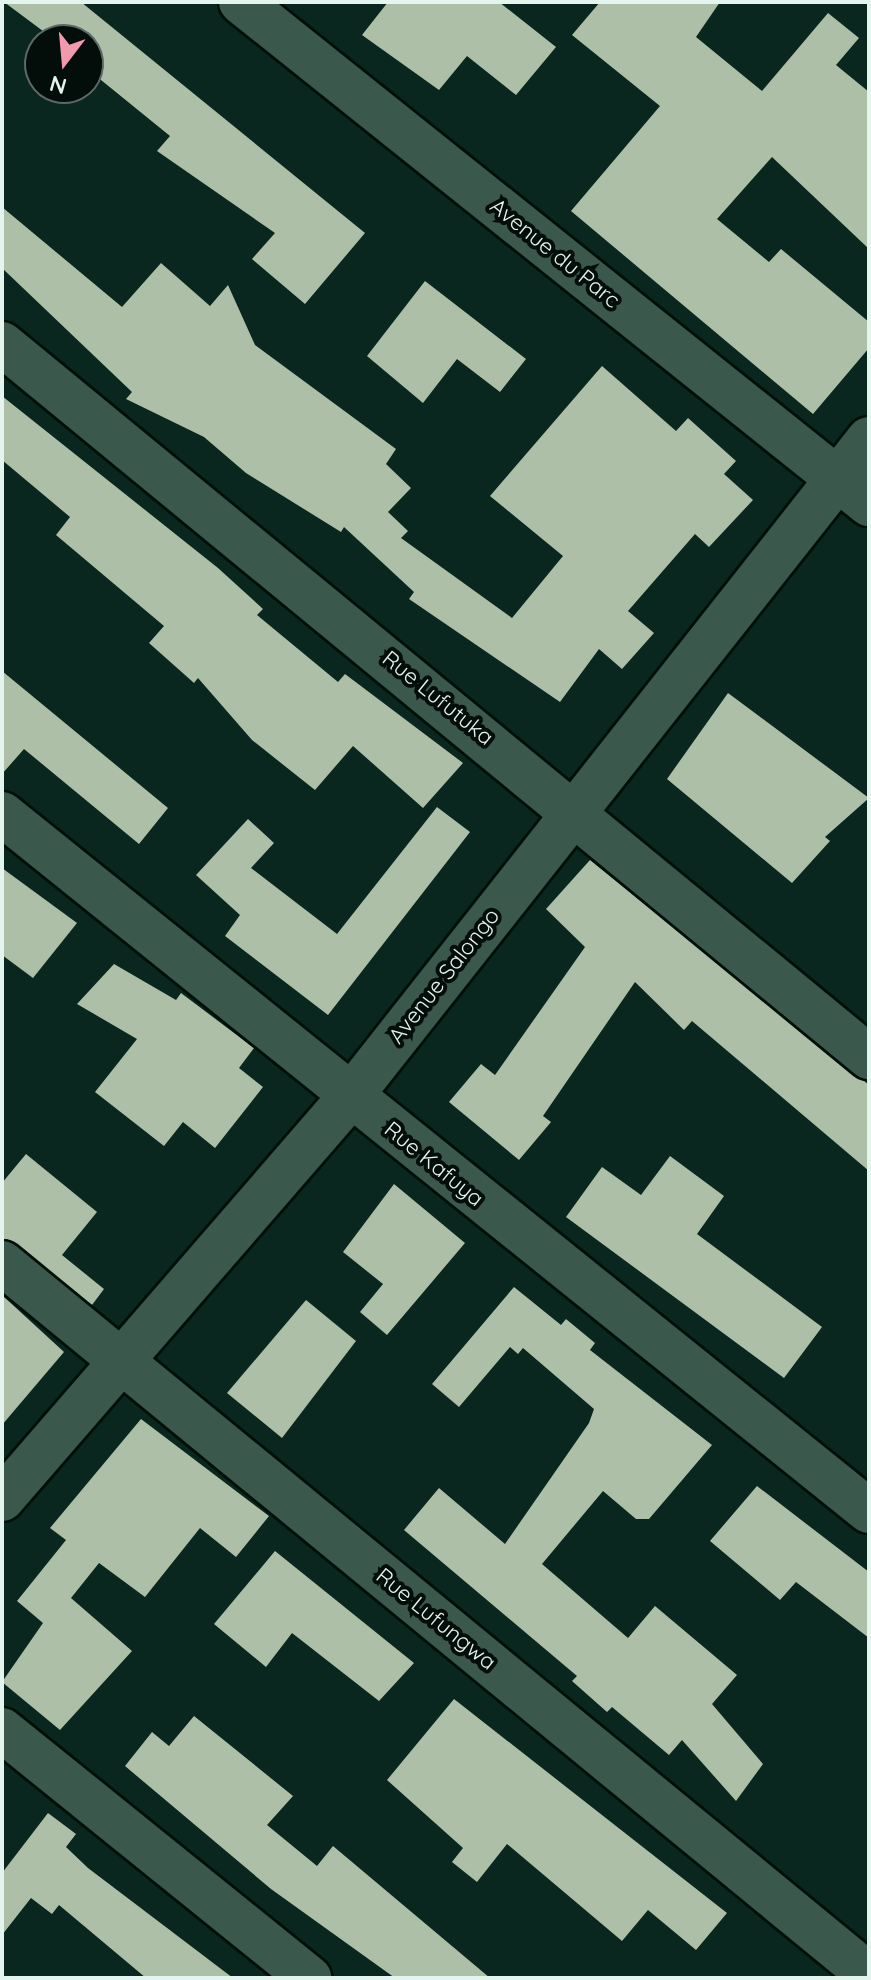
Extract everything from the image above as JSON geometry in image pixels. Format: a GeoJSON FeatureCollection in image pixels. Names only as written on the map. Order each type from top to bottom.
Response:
{"type":"FeatureCollection","features":[{"type":"Feature","properties":{"kind":"street","name":"Avenue du Parc"},"geometry":{"type":"LineString","coordinates":[[241,2],[853,490]]}},
{"type":"Feature","properties":{"kind":"street","name":"Rue Lufutuka"},"geometry":{"type":"LineString","coordinates":[[2,344],[574,808],[869,1057]]}},
{"type":"Feature","properties":{"kind":"street","name":"Avenue Salongo"},"geometry":{"type":"LineString","coordinates":[[2,1499],[350,1097],[574,808],[853,490],[869,439]]}},
{"type":"Feature","properties":{"kind":"street","name":"Rue Kafuya"},"geometry":{"type":"LineString","coordinates":[[2,814],[350,1097],[869,1511]]}},
{"type":"Feature","properties":{"kind":"street","name":"Rue Lufungwa"},"geometry":{"type":"LineString","coordinates":[[2,1263],[869,1975]]}},
{"type":"Feature","properties":{"kind":"street"},"geometry":{"type":"LineString","coordinates":[[2,1730],[309,1978]]}},
{"type":"Feature","properties":{"kind":"building"},"geometry":{"type":"Polygon","coordinates":[[[4,2],[81,2],[365,233],[305,304],[252,259],[275,233],[157,151],[170,136],[104,82],[104,24],[34,24],[4,2]]]}},
{"type":"Feature","properties":{"kind":"building"},"geometry":{"type":"Polygon","coordinates":[[[388,2],[499,2],[556,47],[516,95],[467,56],[439,90],[362,35],[388,2]]]}},
{"type":"Feature","properties":{"kind":"building"},"geometry":{"type":"Polygon","coordinates":[[[600,2],[720,2],[696,37],[762,91],[828,13],[859,38],[836,65],[869,92],[869,249],[772,157],[717,219],[769,262],[781,249],[869,322],[869,348],[813,414],[571,211],[660,106],[572,35],[600,2]]]}},
{"type":"Feature","properties":{"kind":"building"},"geometry":{"type":"Polygon","coordinates":[[[2,207],[122,307],[161,263],[210,306],[228,285],[255,345],[396,449],[386,464],[411,488],[388,512],[408,531],[401,538],[512,618],[563,556],[490,496],[602,366],[676,431],[688,418],[736,461],[724,474],[753,500],[709,547],[695,534],[628,611],[654,633],[622,669],[599,649],[560,702],[409,599],[414,592],[344,527],[341,532],[246,473],[204,437],[126,399],[132,392],[2,268],[2,207]]]}},
{"type":"Feature","properties":{"kind":"building"},"geometry":{"type":"Polygon","coordinates":[[[425,281],[526,359],[500,392],[457,359],[423,403],[367,356],[425,281]]]}},
{"type":"Feature","properties":{"kind":"building"},"geometry":{"type":"Polygon","coordinates":[[[2,396],[218,568],[263,609],[257,615],[338,682],[345,674],[463,763],[423,808],[353,746],[315,790],[252,740],[198,678],[194,683],[149,643],[164,626],[56,535],[70,517],[2,460],[2,396]]]}},
{"type":"Feature","properties":{"kind":"building"},"geometry":{"type":"Polygon","coordinates":[[[2,671],[168,808],[139,844],[24,749],[2,774],[2,671]]]}},
{"type":"Feature","properties":{"kind":"building"},"geometry":{"type":"Polygon","coordinates":[[[728,693],[869,798],[825,837],[830,841],[792,883],[667,779],[728,693]]]}},
{"type":"Feature","properties":{"kind":"building"},"geometry":{"type":"Polygon","coordinates":[[[437,807],[470,832],[328,1015],[225,936],[240,915],[196,875],[248,819],[274,843],[251,868],[337,934],[437,807]]]}},
{"type":"Feature","properties":{"kind":"building"},"geometry":{"type":"Polygon","coordinates":[[[590,860],[869,1085],[869,1171],[692,1021],[684,1030],[635,982],[543,1116],[551,1122],[519,1160],[449,1102],[481,1064],[495,1075],[585,947],[546,909],[590,860]]]}},
{"type":"Feature","properties":{"kind":"building"},"geometry":{"type":"Polygon","coordinates":[[[2,868],[77,923],[33,978],[2,955],[2,868]]]}},
{"type":"Feature","properties":{"kind":"building"},"geometry":{"type":"Polygon","coordinates":[[[114,964],[176,1000],[181,993],[254,1048],[239,1068],[263,1087],[215,1148],[183,1122],[164,1146],[95,1092],[137,1039],[77,1004],[114,964]]]}},
{"type":"Feature","properties":{"kind":"building"},"geometry":{"type":"Polygon","coordinates":[[[26,1154],[97,1212],[62,1255],[104,1289],[92,1305],[2,1239],[2,1183],[26,1154]]]}},
{"type":"Feature","properties":{"kind":"building"},"geometry":{"type":"Polygon","coordinates":[[[670,1156],[724,1196],[697,1234],[822,1327],[784,1378],[566,1217],[602,1167],[641,1195],[670,1156]]]}},
{"type":"Feature","properties":{"kind":"building"},"geometry":{"type":"Polygon","coordinates":[[[394,1184],[465,1243],[387,1335],[360,1312],[383,1284],[343,1252],[394,1184]]]}},
{"type":"Feature","properties":{"kind":"building"},"geometry":{"type":"Polygon","coordinates":[[[514,1287],[561,1325],[566,1319],[595,1343],[590,1350],[712,1445],[649,1519],[636,1519],[603,1491],[542,1564],[628,1638],[655,1606],[737,1675],[712,1704],[763,1764],[736,1801],[682,1740],[669,1755],[612,1707],[607,1712],[572,1681],[577,1676],[404,1530],[439,1488],[505,1544],[589,1423],[594,1409],[523,1348],[518,1354],[510,1347],[459,1407],[432,1384],[514,1287]]]}},
{"type":"Feature","properties":{"kind":"building"},"geometry":{"type":"Polygon","coordinates":[[[2,1295],[64,1352],[2,1425],[2,1295]]]}},
{"type":"Feature","properties":{"kind":"building"},"geometry":{"type":"Polygon","coordinates":[[[306,1300],[356,1341],[282,1438],[227,1393],[306,1300]]]}},
{"type":"Feature","properties":{"kind":"building"},"geometry":{"type":"Polygon","coordinates":[[[141,1419],[269,1516],[236,1557],[200,1528],[145,1597],[99,1563],[71,1598],[132,1651],[60,1730],[2,1682],[43,1623],[17,1601],[66,1540],[50,1528],[141,1419]]]}},
{"type":"Feature","properties":{"kind":"building"},"geometry":{"type":"Polygon","coordinates":[[[757,1486],[869,1572],[869,1638],[796,1582],[780,1600],[710,1541],[757,1486]]]}},
{"type":"Feature","properties":{"kind":"building"},"geometry":{"type":"Polygon","coordinates":[[[275,1551],[414,1663],[379,1701],[292,1633],[266,1667],[214,1624],[275,1551]]]}},
{"type":"Feature","properties":{"kind":"building"},"geometry":{"type":"Polygon","coordinates":[[[454,1699],[727,1913],[696,1950],[648,1910],[622,1941],[507,1844],[477,1882],[452,1862],[463,1848],[387,1780],[454,1699]]]}},
{"type":"Feature","properties":{"kind":"building"},"geometry":{"type":"Polygon","coordinates":[[[194,1716],[293,1796],[267,1825],[317,1866],[333,1846],[490,1978],[395,1978],[271,1889],[125,1766],[152,1732],[169,1746],[194,1716]]]}},
{"type":"Feature","properties":{"kind":"building"},"geometry":{"type":"Polygon","coordinates":[[[48,1813],[76,1834],[66,1847],[88,1868],[233,1978],[146,1978],[59,1905],[52,1914],[31,1898],[2,1935],[2,1873],[48,1813]]]}}]}
